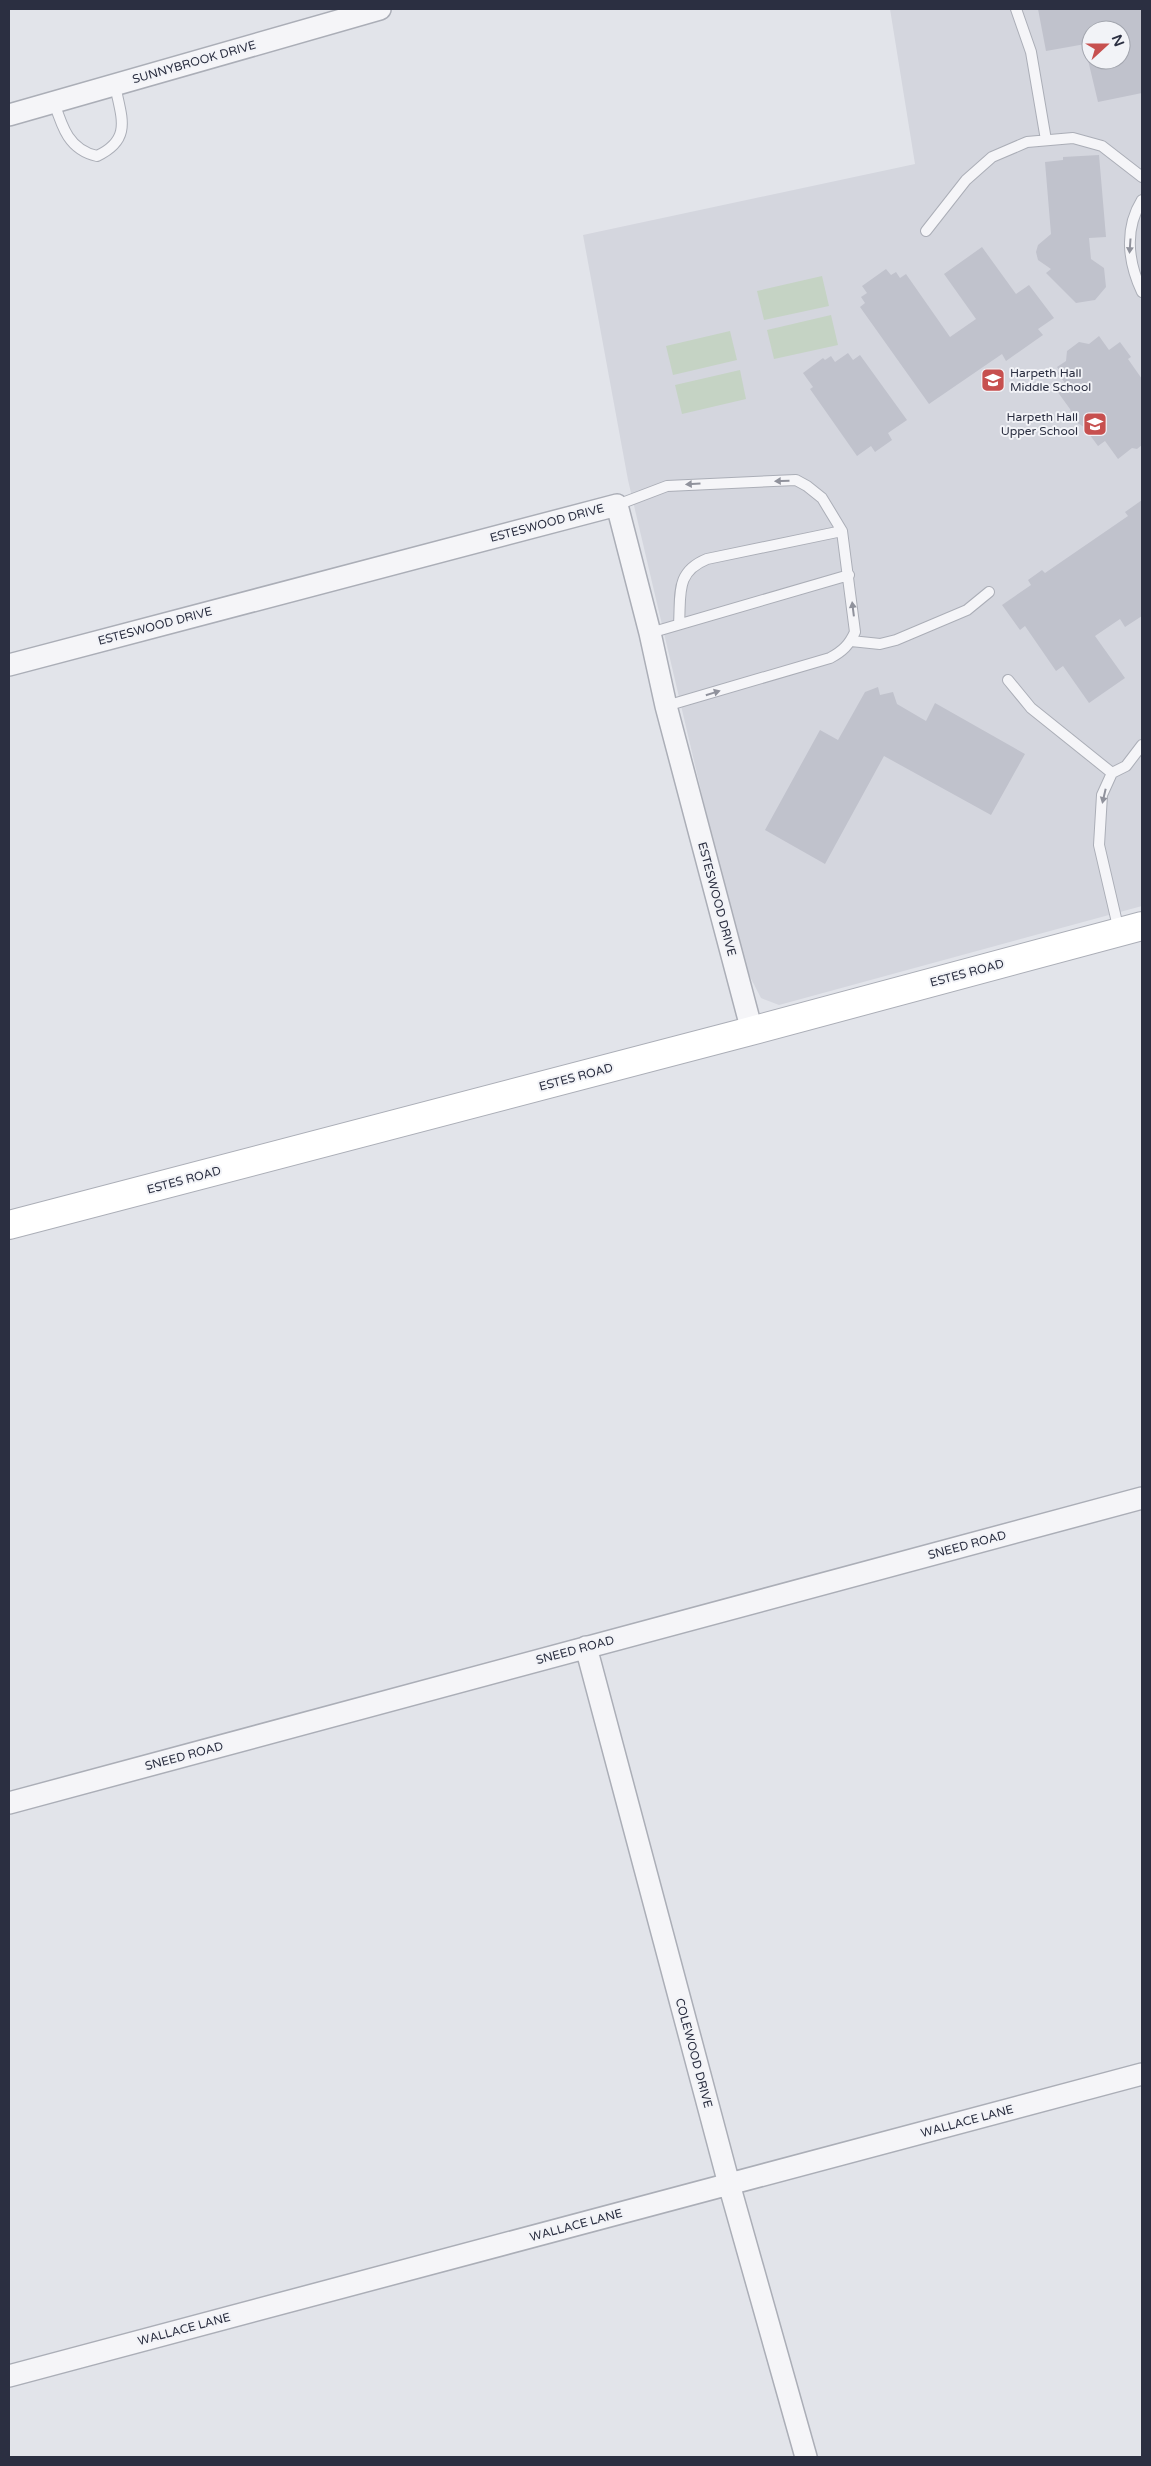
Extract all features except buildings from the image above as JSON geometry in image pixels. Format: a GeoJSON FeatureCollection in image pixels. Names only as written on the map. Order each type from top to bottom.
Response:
{"type":"FeatureCollection","features":[{"type":"Feature","properties":{"kind":"main road","name":"ESTES ROAD"},"geometry":{"type":"LineString","coordinates":[[9,1225],[752,1031],[1131,929]]}},
{"type":"Feature","properties":{"kind":"street","name":"SUNNYBROOK DRIVE"},"geometry":{"type":"LineString","coordinates":[[9,116],[380,9]]}},
{"type":"Feature","properties":{"kind":"street","name":"ESTESWOOD DRIVE"},"geometry":{"type":"LineString","coordinates":[[9,665],[617,505],[650,633],[666,706],[752,1031]]}},
{"type":"Feature","properties":{"kind":"street","name":"SNEED ROAD"},"geometry":{"type":"LineString","coordinates":[[9,1803],[1142,1498]]}},
{"type":"Feature","properties":{"kind":"street","name":"COLEWOOD DRIVE"},"geometry":{"type":"LineString","coordinates":[[586,1647],[729,2184],[806,2457]]}},
{"type":"Feature","properties":{"kind":"street","name":"WALLACE LANE"},"geometry":{"type":"LineString","coordinates":[[9,2376],[1142,2074]]}},
{"type":"Feature","properties":{"kind":"lane"},"geometry":{"type":"LineString","coordinates":[[1016,9],[1032,52],[1046,140]]}},
{"type":"Feature","properties":{"kind":"lane"},"geometry":{"type":"LineString","coordinates":[[54,102],[63,131],[76,147],[97,156],[110,150],[121,137],[122,119],[115,85]]}},
{"type":"Feature","properties":{"kind":"lane"},"geometry":{"type":"LineString","coordinates":[[926,231],[966,180],[992,157],[1027,142],[1073,138],[1102,146],[1142,177]]}},
{"type":"Feature","properties":{"kind":"lane"},"geometry":{"type":"LineString","coordinates":[[1142,200],[1135,212],[1128,251],[1142,292]]}},
{"type":"Feature","properties":{"kind":"lane"},"geometry":{"type":"LineString","coordinates":[[617,505],[667,486],[796,480],[822,498],[842,531],[855,632],[851,641],[841,652],[830,658],[666,706]]}},
{"type":"Feature","properties":{"kind":"lane"},"geometry":{"type":"LineString","coordinates":[[679,624],[682,579],[687,570],[696,564],[707,559],[842,531]]}},
{"type":"Feature","properties":{"kind":"lane"},"geometry":{"type":"LineString","coordinates":[[650,633],[849,575]]}},
{"type":"Feature","properties":{"kind":"lane"},"geometry":{"type":"LineString","coordinates":[[851,641],[880,644],[896,640],[967,610],[989,592]]}},
{"type":"Feature","properties":{"kind":"lane"},"geometry":{"type":"LineString","coordinates":[[1008,680],[1031,708],[1112,773]]}},
{"type":"Feature","properties":{"kind":"lane"},"geometry":{"type":"LineString","coordinates":[[1131,929],[1099,845],[1102,795],[1112,773],[1126,766],[1142,745]]}},
{"type":"Feature","properties":{"kind":"shaded area"},"geometry":{"type":"Polygon","coordinates":[[[890,9],[1142,9],[1142,906],[779,1005],[761,998],[746,969],[722,880],[628,480],[583,235],[915,164],[890,9]]]}},
{"type":"Feature","properties":{"kind":"green space"},"geometry":{"type":"Polygon","coordinates":[[[822,276],[829,306],[764,320],[757,291],[822,276]]]}},
{"type":"Feature","properties":{"kind":"green space"},"geometry":{"type":"Polygon","coordinates":[[[831,315],[838,345],[774,359],[767,330],[831,315]]]}},
{"type":"Feature","properties":{"kind":"green space"},"geometry":{"type":"Polygon","coordinates":[[[730,331],[737,360],[673,375],[666,346],[730,331]]]}},
{"type":"Feature","properties":{"kind":"green space"},"geometry":{"type":"Polygon","coordinates":[[[740,370],[746,399],[682,414],[675,385],[740,370]]]}},
{"type":"Feature","properties":{"kind":"place","name":"Harpeth Hall Middle School"},"geometry":{"type":"Point","coordinates":[993,380]}},
{"type":"Feature","properties":{"kind":"place","name":"Harpeth Hall Upper School"},"geometry":{"type":"Point","coordinates":[1095,424]}}]}
